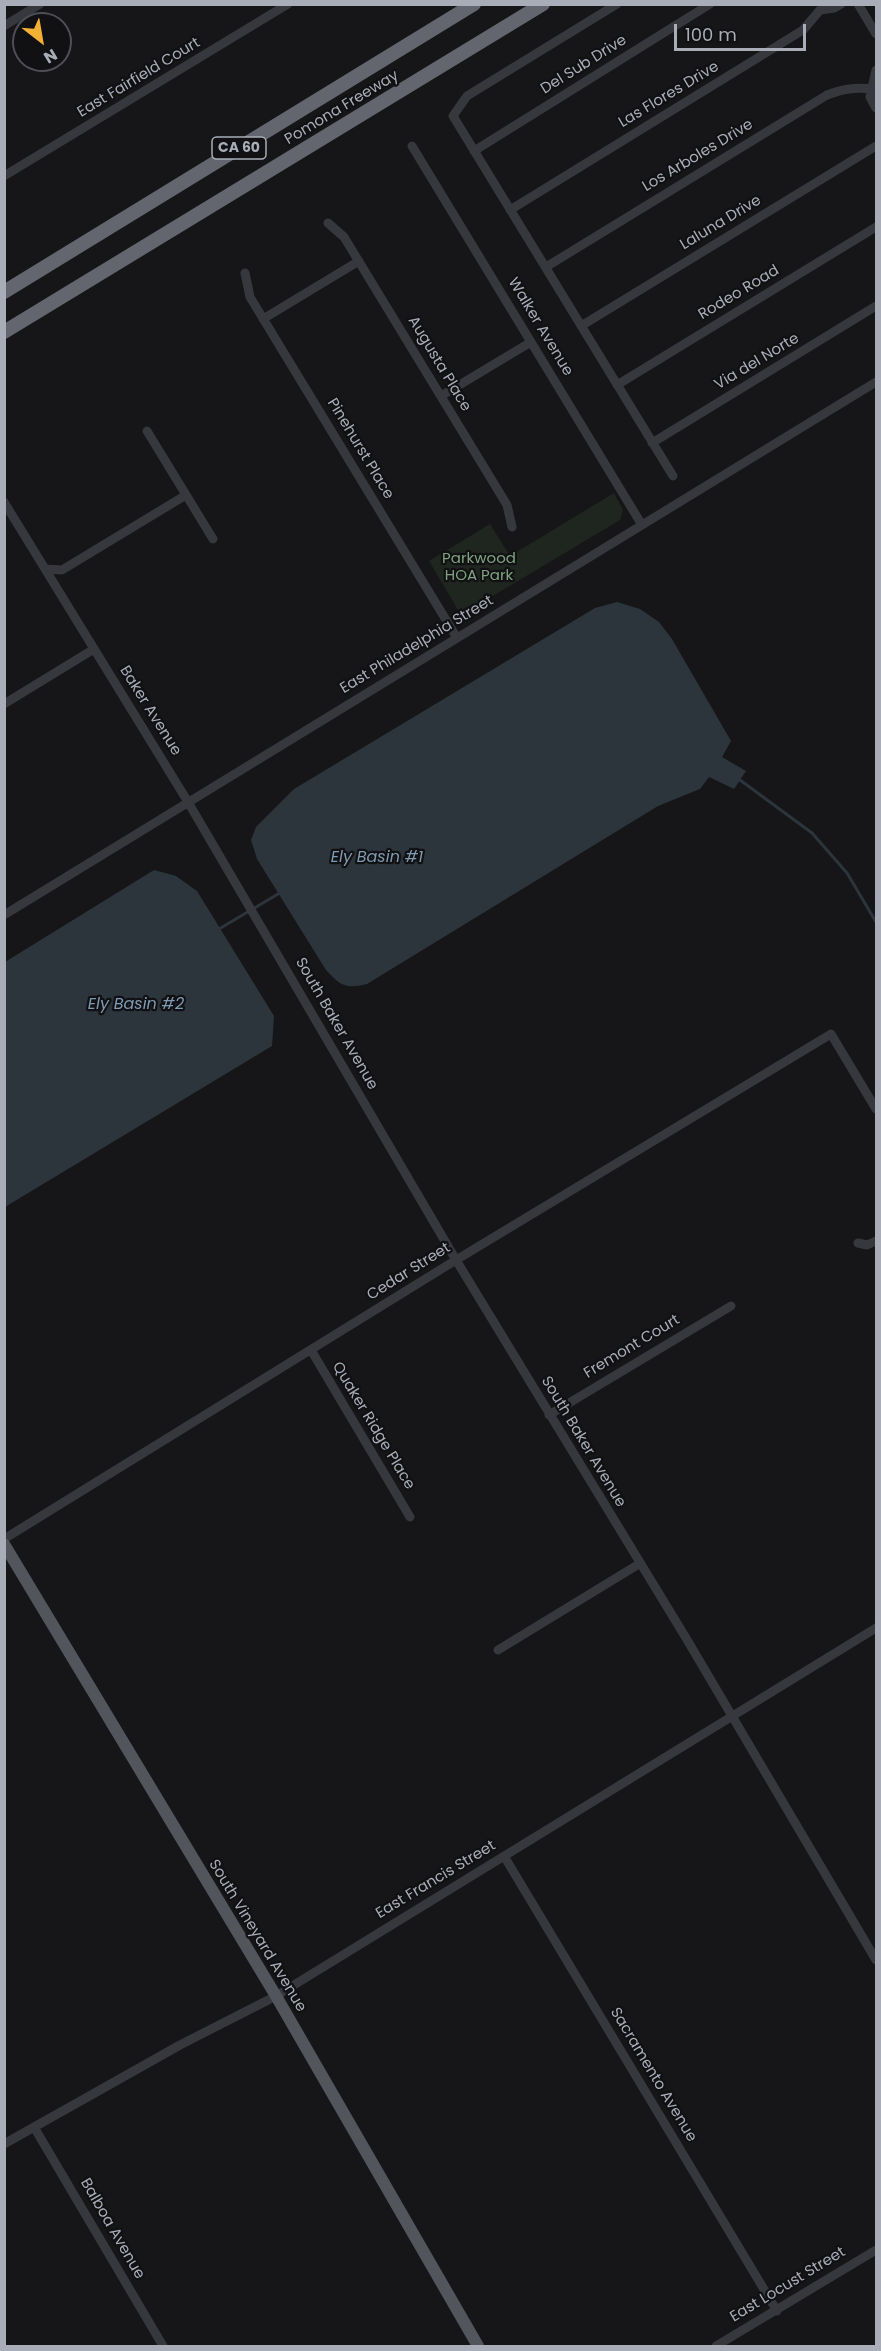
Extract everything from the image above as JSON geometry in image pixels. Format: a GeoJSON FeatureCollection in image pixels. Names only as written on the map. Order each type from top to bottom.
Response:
{"type":"FeatureCollection","features":[{"type":"Feature","properties":{"kind":"highway","name":"Pomona Freeway"},"geometry":{"type":"LineString","coordinates":[[4,292],[474,4]]}},
{"type":"Feature","properties":{"kind":"highway","name":"Pomona Freeway"},"geometry":{"type":"LineString","coordinates":[[4,332],[543,4]]}},
{"type":"Feature","properties":{"kind":"highway"},"geometry":{"type":"LineString","coordinates":[[4,342],[128,257]]}},
{"type":"Feature","properties":{"kind":"main road","name":"South Vineyard Avenue"},"geometry":{"type":"LineString","coordinates":[[4,1544],[276,1996],[478,2346]]}},
{"type":"Feature","properties":{"kind":"street"},"geometry":{"type":"LineString","coordinates":[[4,26],[40,4]]}},
{"type":"Feature","properties":{"kind":"street","name":"East Fairfield Court"},"geometry":{"type":"LineString","coordinates":[[4,176],[288,4]]}},
{"type":"Feature","properties":{"kind":"street"},"geometry":{"type":"LineString","coordinates":[[617,4],[468,96],[453,116],[673,476]]}},
{"type":"Feature","properties":{"kind":"street","name":"Del Sub Drive"},"geometry":{"type":"LineString","coordinates":[[474,151],[710,4]]}},
{"type":"Feature","properties":{"kind":"street","name":"Las Flores Drive"},"geometry":{"type":"LineString","coordinates":[[510,210],[803,30],[819,7],[834,9],[841,4]]}},
{"type":"Feature","properties":{"kind":"street"},"geometry":{"type":"LineString","coordinates":[[858,4],[876,34]]}},
{"type":"Feature","properties":{"kind":"street"},"geometry":{"type":"LineString","coordinates":[[876,70],[870,97],[876,108]]}},
{"type":"Feature","properties":{"kind":"street","name":"Los Arboles Drive"},"geometry":{"type":"LineString","coordinates":[[546,267],[827,95],[857,87],[872,89]]}},
{"type":"Feature","properties":{"kind":"street","name":"Walker Avenue"},"geometry":{"type":"LineString","coordinates":[[412,146],[642,525]]}},
{"type":"Feature","properties":{"kind":"street","name":"Laluna Drive"},"geometry":{"type":"LineString","coordinates":[[581,326],[876,146]]}},
{"type":"Feature","properties":{"kind":"street","name":"Augusta Place"},"geometry":{"type":"LineString","coordinates":[[328,223],[344,237],[507,505],[512,527]]}},
{"type":"Feature","properties":{"kind":"street","name":"Rodeo Road"},"geometry":{"type":"LineString","coordinates":[[617,385],[876,227]]}},
{"type":"Feature","properties":{"kind":"street"},"geometry":{"type":"LineString","coordinates":[[263,319],[359,261]]}},
{"type":"Feature","properties":{"kind":"street","name":"Pinehurst Place"},"geometry":{"type":"LineString","coordinates":[[245,273],[250,297],[457,638]]}},
{"type":"Feature","properties":{"kind":"street","name":"Via del Norte"},"geometry":{"type":"LineString","coordinates":[[652,443],[876,306]]}},
{"type":"Feature","properties":{"kind":"street"},"geometry":{"type":"LineString","coordinates":[[441,396],[531,342]]}},
{"type":"Feature","properties":{"kind":"street","name":"East Philadelphia Street"},"geometry":{"type":"LineString","coordinates":[[4,915],[876,382]]}},
{"type":"Feature","properties":{"kind":"street"},"geometry":{"type":"LineString","coordinates":[[147,431],[213,539]]}},
{"type":"Feature","properties":{"kind":"street"},"geometry":{"type":"LineString","coordinates":[[45,569],[62,570],[186,495]]}},
{"type":"Feature","properties":{"kind":"street","name":"Baker Avenue"},"geometry":{"type":"LineString","coordinates":[[4,502],[268,937]]}},
{"type":"Feature","properties":{"kind":"street"},"geometry":{"type":"LineString","coordinates":[[4,704],[94,649]]}},
{"type":"Feature","properties":{"kind":"street","name":"South Baker Avenue"},"geometry":{"type":"LineString","coordinates":[[268,937],[456,1260],[686,1638],[731,1718],[876,1960]]}},
{"type":"Feature","properties":{"kind":"street","name":"Cedar Street"},"geometry":{"type":"LineString","coordinates":[[4,1539],[456,1260],[831,1034],[876,1109]]}},
{"type":"Feature","properties":{"kind":"street"},"geometry":{"type":"LineString","coordinates":[[858,1243],[867,1245],[876,1241]]}},
{"type":"Feature","properties":{"kind":"street","name":"Fremont Court"},"geometry":{"type":"LineString","coordinates":[[549,1415],[731,1306]]}},
{"type":"Feature","properties":{"kind":"street","name":"Quaker Ridge Place"},"geometry":{"type":"LineString","coordinates":[[310,1350],[410,1517]]}},
{"type":"Feature","properties":{"kind":"street"},"geometry":{"type":"LineString","coordinates":[[498,1650],[639,1564]]}},
{"type":"Feature","properties":{"kind":"street","name":"East Francis Street"},"geometry":{"type":"LineString","coordinates":[[4,2144],[180,2045],[276,1996],[876,1628]]}},
{"type":"Feature","properties":{"kind":"street","name":"Sacramento Avenue"},"geometry":{"type":"LineString","coordinates":[[504,1856],[777,2311]]}},
{"type":"Feature","properties":{"kind":"street","name":"Balboa Avenue"},"geometry":{"type":"LineString","coordinates":[[34,2127],[163,2346]]}},
{"type":"Feature","properties":{"kind":"street","name":"East Locust Street"},"geometry":{"type":"LineString","coordinates":[[716,2346],[876,2250]]}},
{"type":"Feature","properties":{"kind":"green space","name":"Parkwood HOA Park"},"geometry":{"type":"Polygon","coordinates":[[[614,493],[623,510],[620,520],[461,615],[429,561],[490,524],[510,556],[614,493]]]}},
{"type":"Feature","properties":{"kind":"water","name":"Ely Basin #1"},"geometry":{"type":"Polygon","coordinates":[[[617,602],[640,609],[659,622],[672,639],[731,741],[722,757],[746,771],[734,789],[709,777],[700,789],[658,806],[367,984],[348,986],[340,983],[326,970],[257,859],[251,840],[256,827],[294,789],[595,608],[617,602]]]}},
{"type":"Feature","properties":{"kind":"water","name":"Ely Basin #2"},"geometry":{"type":"Polygon","coordinates":[[[154,870],[176,876],[197,891],[274,1016],[272,1046],[5,1207],[5,962],[154,870]]]}},
{"type":"Feature","properties":{"kind":"waterway"},"geometry":{"type":"LineString","coordinates":[[740,780],[812,833],[847,873],[876,922]]}},
{"type":"Feature","properties":{"kind":"waterway"},"geometry":{"type":"LineString","coordinates":[[219,929],[278,894]]}}]}
